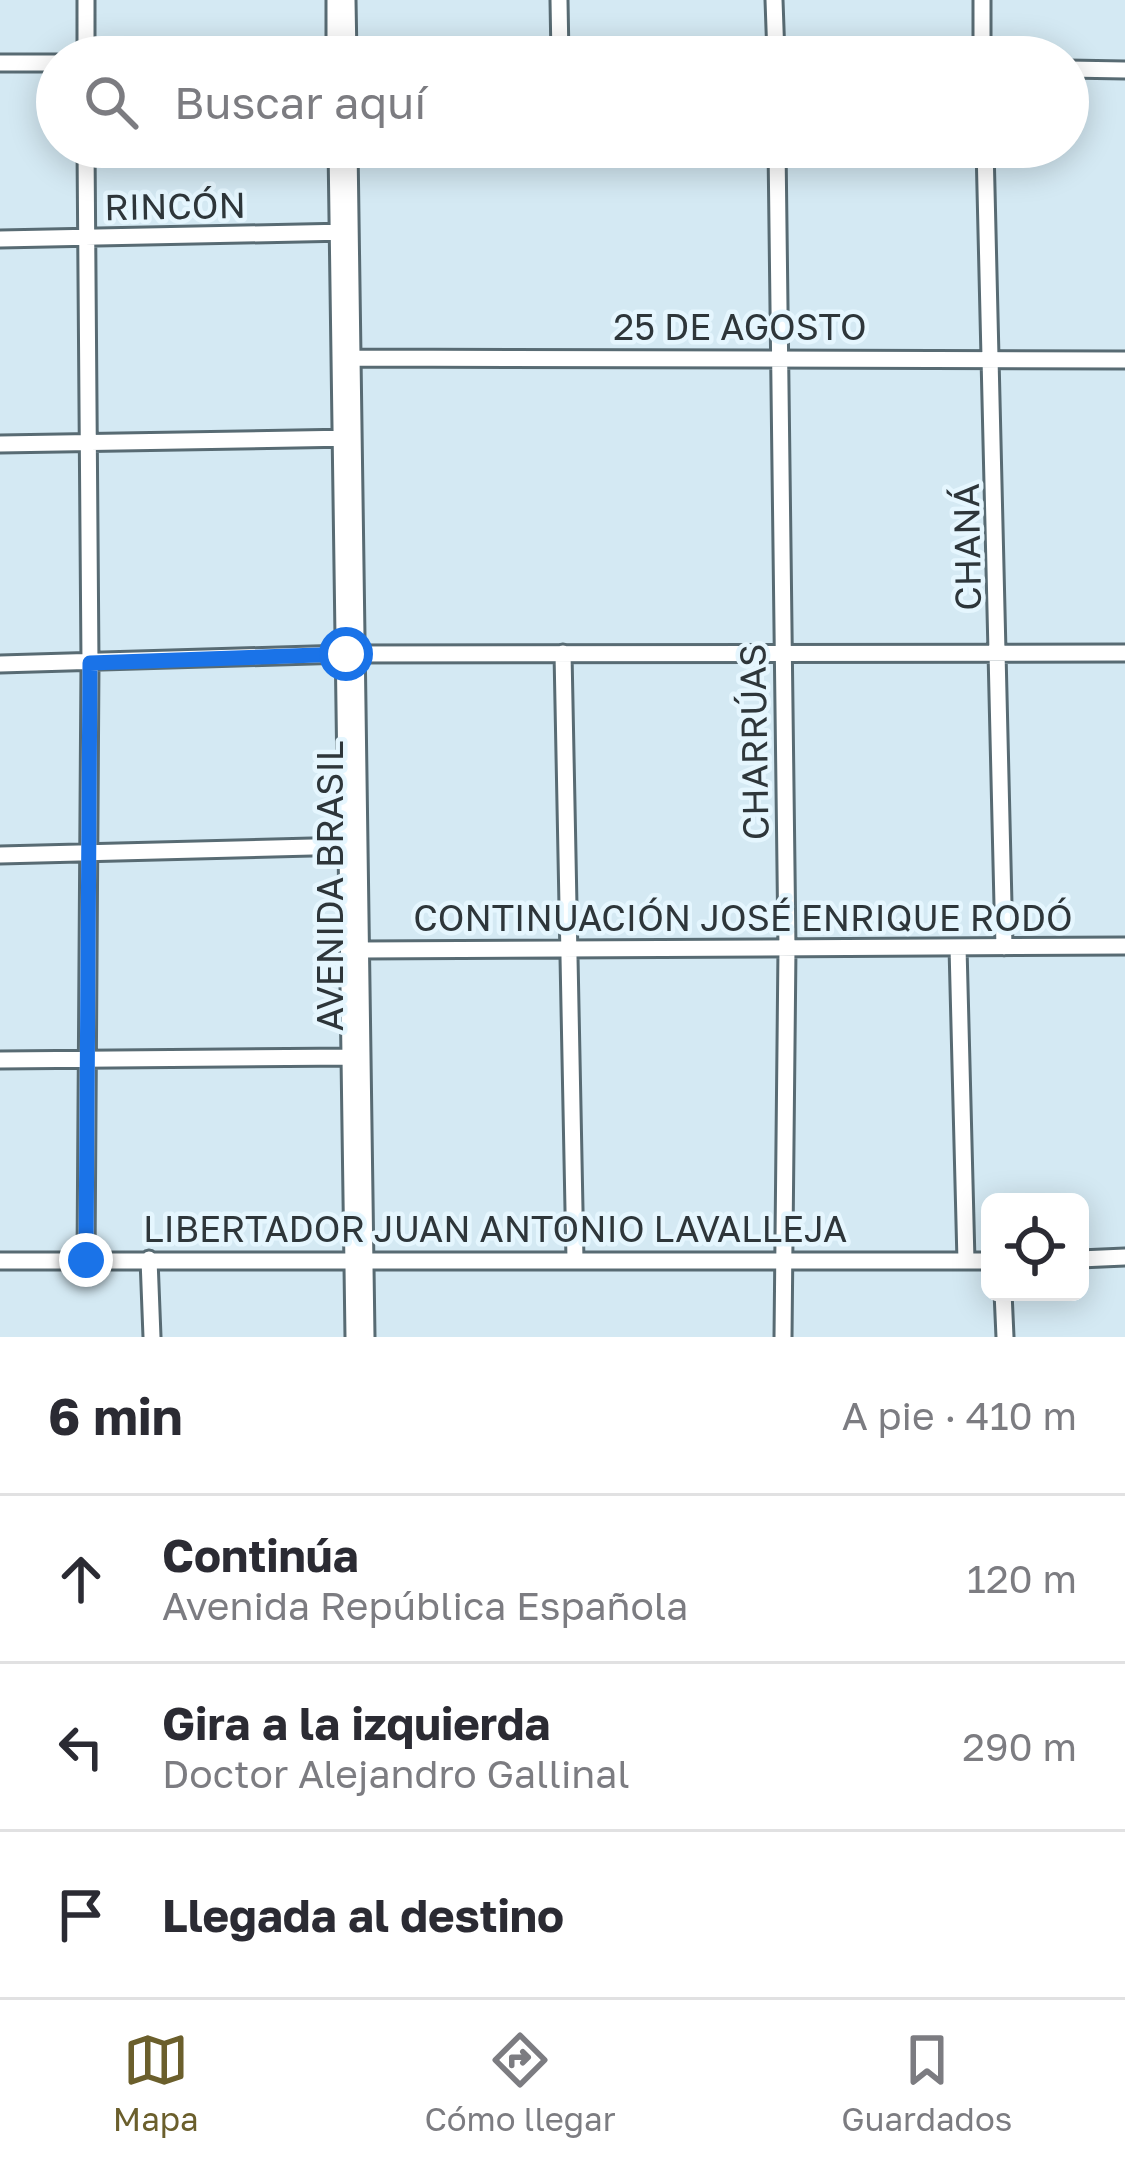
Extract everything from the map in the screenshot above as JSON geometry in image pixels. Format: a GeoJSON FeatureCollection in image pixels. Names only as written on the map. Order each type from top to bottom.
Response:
{"type":"FeatureCollection","features":[{"type":"Feature","properties":{"kind":"street"},"geometry":{"type":"LineString","coordinates":[[86,0],[86,36]]}},
{"type":"Feature","properties":{"kind":"street"},"geometry":{"type":"LineString","coordinates":[[334,0],[335,36]]}},
{"type":"Feature","properties":{"kind":"street"},"geometry":{"type":"LineString","coordinates":[[347,0],[348,36]]}},
{"type":"Feature","properties":{"kind":"street"},"geometry":{"type":"LineString","coordinates":[[559,0],[560,36]]}},
{"type":"Feature","properties":{"kind":"street"},"geometry":{"type":"LineString","coordinates":[[774,0],[775,36]]}},
{"type":"Feature","properties":{"kind":"street"},"geometry":{"type":"LineString","coordinates":[[982,0],[982,36]]}},
{"type":"Feature","properties":{"kind":"street"},"geometry":{"type":"LineString","coordinates":[[0,63],[36,63]]}},
{"type":"Feature","properties":{"kind":"street"},"geometry":{"type":"LineString","coordinates":[[1089,69],[1125,70]]}},
{"type":"Feature","properties":{"kind":"street"},"geometry":{"type":"LineString","coordinates":[[86,168],[90,663],[86,1260]]}},
{"type":"Feature","properties":{"kind":"street","name":"AVENIDA BRASIL"},"geometry":{"type":"LineString","coordinates":[[339,168],[355,358],[349,438]]}},
{"type":"Feature","properties":{"kind":"street","name":"AVENIDA BRASIL"},"geometry":{"type":"LineString","coordinates":[[349,168],[345,232],[355,1057],[359,1260],[366,1337]]}},
{"type":"Feature","properties":{"kind":"street","name":"CHARRÚAS"},"geometry":{"type":"LineString","coordinates":[[777,168],[787,948],[783,1337]]}},
{"type":"Feature","properties":{"kind":"street","name":"CHANÁ"},"geometry":{"type":"LineString","coordinates":[[986,168],[1004,947]]}},
{"type":"Feature","properties":{"kind":"street","name":"RINCÓN"},"geometry":{"type":"LineString","coordinates":[[0,239],[345,232]]}},
{"type":"Feature","properties":{"kind":"street","name":"25 DE AGOSTO"},"geometry":{"type":"LineString","coordinates":[[355,358],[993,356],[1125,360]]}},
{"type":"Feature","properties":{"kind":"street"},"geometry":{"type":"LineString","coordinates":[[0,444],[349,438]]}},
{"type":"Feature","properties":{"kind":"street"},"geometry":{"type":"LineString","coordinates":[[563,653],[575,1260]]}},
{"type":"Feature","properties":{"kind":"street"},"geometry":{"type":"LineString","coordinates":[[0,664],[352,654],[1125,653]]}},
{"type":"Feature","properties":{"kind":"street"},"geometry":{"type":"LineString","coordinates":[[0,855],[353,846]]}},
{"type":"Feature","properties":{"kind":"street","name":"AVENIDA BRASIL"},"geometry":{"type":"LineString","coordinates":[[353,846],[362,950],[355,1057]]}},
{"type":"Feature","properties":{"kind":"street","name":"CONTINUACIÓN JOSÉ ENRIQUE RODÓ"},"geometry":{"type":"LineString","coordinates":[[362,950],[1125,946]]}},
{"type":"Feature","properties":{"kind":"street"},"geometry":{"type":"LineString","coordinates":[[958,947],[965,1261]]}},
{"type":"Feature","properties":{"kind":"street"},"geometry":{"type":"LineString","coordinates":[[0,1060],[355,1057]]}},
{"type":"Feature","properties":{"kind":"street"},"geometry":{"type":"LineString","coordinates":[[1089,1258],[1125,1257]]}},
{"type":"Feature","properties":{"kind":"street"},"geometry":{"type":"LineString","coordinates":[[149,1259],[152,1337]]}},
{"type":"Feature","properties":{"kind":"street","name":"AVENIDA BRASIL"},"geometry":{"type":"LineString","coordinates":[[354,1337],[359,1260]]}},
{"type":"Feature","properties":{"kind":"street","name":"LIBERTADOR JUAN ANTONIO LAVALLEJA"},"geometry":{"type":"LineString","coordinates":[[0,1261],[981,1261]]}},
{"type":"Feature","properties":{"kind":"street"},"geometry":{"type":"LineString","coordinates":[[1003,1301],[1005,1337]]}},
{"type":"Feature","properties":{"kind":"route"},"geometry":{"type":"LineString","coordinates":[[86,1260],[90,663],[346,654]]}}]}
